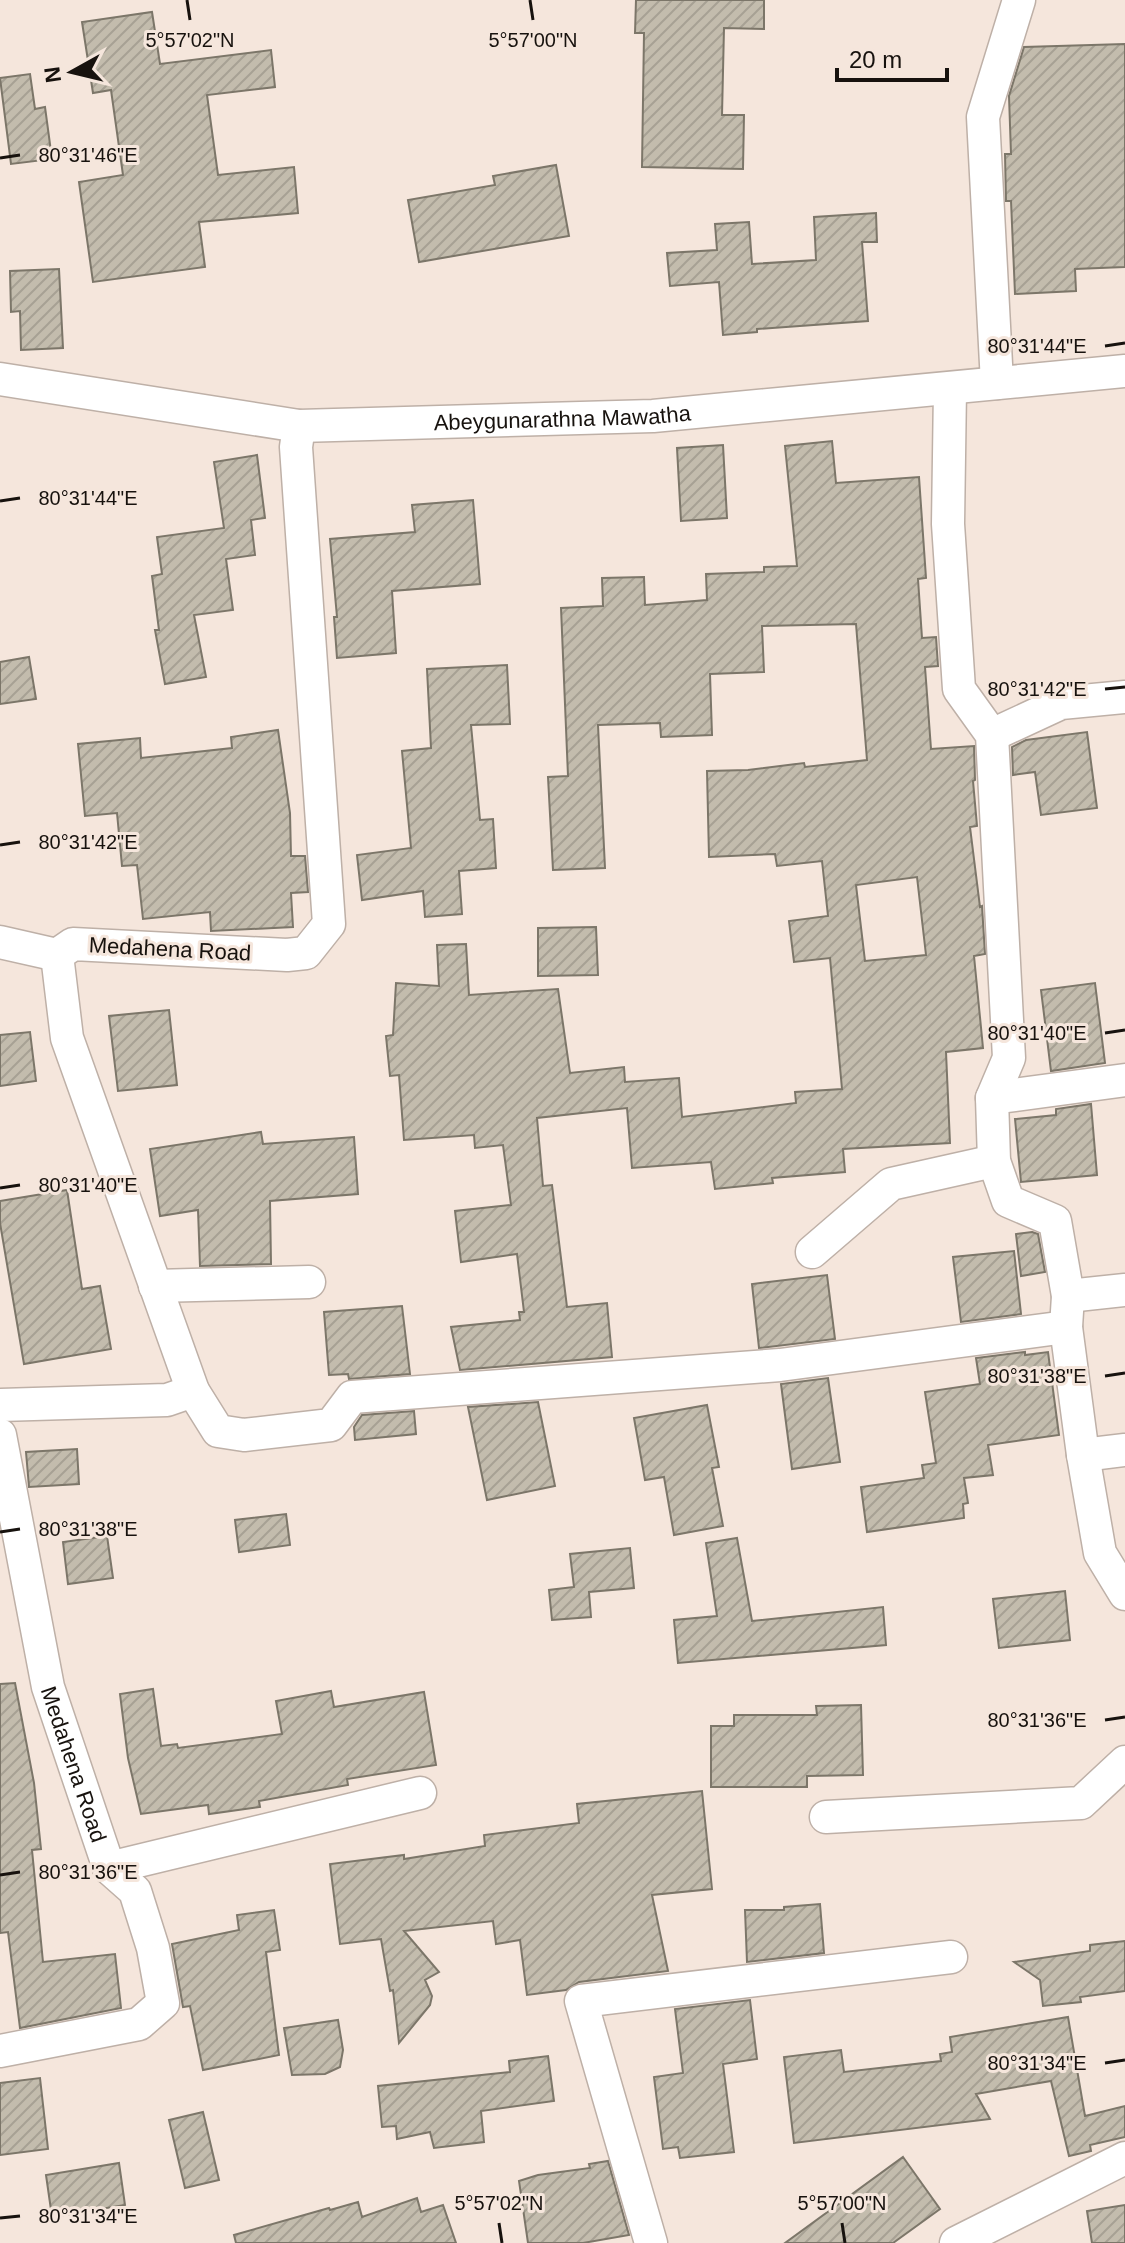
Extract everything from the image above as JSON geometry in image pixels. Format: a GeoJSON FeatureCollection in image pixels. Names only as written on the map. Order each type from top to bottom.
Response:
{"type":"FeatureCollection","features":[{"type":"Feature","properties":{"kind":"street"},"geometry":{"type":"LineString","coordinates":[[997,383],[983,117],[1019,0]]}},
{"type":"Feature","properties":{"kind":"street","name":"Abeygunarathna Mawatha"},"geometry":{"type":"LineString","coordinates":[[0,379],[299,426],[653,416],[1125,371]]}},
{"type":"Feature","properties":{"kind":"street"},"geometry":{"type":"LineString","coordinates":[[950,389],[948,524],[959,689],[992,735],[1009,1058],[992,1098],[994,1161],[1008,1201],[1055,1221],[1083,1455],[1100,1553],[1125,1594]]}},
{"type":"Feature","properties":{"kind":"street","name":"Medahena Road"},"geometry":{"type":"LineString","coordinates":[[299,426],[296,447],[329,924],[306,953],[287,955],[73,944],[57,955],[67,1038],[193,1391],[218,1431],[244,1435],[331,1425],[352,1397],[780,1365],[1067,1312],[1125,1290]]}},
{"type":"Feature","properties":{"kind":"street"},"geometry":{"type":"LineString","coordinates":[[992,735],[1061,703],[1125,697]]}},
{"type":"Feature","properties":{"kind":"street"},"geometry":{"type":"LineString","coordinates":[[0,942],[57,955]]}},
{"type":"Feature","properties":{"kind":"street"},"geometry":{"type":"LineString","coordinates":[[992,1098],[1125,1080]]}},
{"type":"Feature","properties":{"kind":"street"},"geometry":{"type":"LineString","coordinates":[[812,1252],[891,1184],[994,1161]]}},
{"type":"Feature","properties":{"kind":"street"},"geometry":{"type":"LineString","coordinates":[[155,1286],[309,1282]]}},
{"type":"Feature","properties":{"kind":"street"},"geometry":{"type":"LineString","coordinates":[[0,1405],[167,1400],[193,1391]]}},
{"type":"Feature","properties":{"kind":"street","name":"Medahena Road"},"geometry":{"type":"LineString","coordinates":[[0,1435],[48,1687],[109,1868],[135,1891],[153,1948],[163,2003],[139,2024],[0,2051]]}},
{"type":"Feature","properties":{"kind":"street"},"geometry":{"type":"LineString","coordinates":[[1083,1455],[1125,1450]]}},
{"type":"Feature","properties":{"kind":"street"},"geometry":{"type":"LineString","coordinates":[[826,1817],[1081,1803],[1125,1762]]}},
{"type":"Feature","properties":{"kind":"street"},"geometry":{"type":"LineString","coordinates":[[109,1868],[420,1793]]}},
{"type":"Feature","properties":{"kind":"street"},"geometry":{"type":"LineString","coordinates":[[651,2243],[581,2001],[951,1957]]}},
{"type":"Feature","properties":{"kind":"street"},"geometry":{"type":"LineString","coordinates":[[956,2243],[1125,2158]]}},
{"type":"Feature","properties":{"kind":"building"},"geometry":{"type":"Polygon","coordinates":[[[636,0],[764,0],[764,29],[724,28],[722,115],[744,115],[743,169],[642,167],[644,33],[635,33],[636,0]]]}},
{"type":"Feature","properties":{"kind":"building"},"geometry":{"type":"Polygon","coordinates":[[[152,12],[160,64],[271,50],[275,87],[207,95],[218,175],[294,167],[298,213],[199,222],[205,267],[93,282],[79,182],[123,175],[111,90],[93,93],[82,22],[152,12]]]}},
{"type":"Feature","properties":{"kind":"building"},"geometry":{"type":"Polygon","coordinates":[[[1125,44],[1125,267],[1075,269],[1076,291],[1015,294],[1011,201],[1006,201],[1005,154],[1011,154],[1009,96],[1024,47],[1125,44]]]}},
{"type":"Feature","properties":{"kind":"building"},"geometry":{"type":"Polygon","coordinates":[[[30,74],[35,109],[45,107],[52,159],[11,164],[0,78],[30,74]]]}},
{"type":"Feature","properties":{"kind":"building"},"geometry":{"type":"Polygon","coordinates":[[[556,165],[569,236],[419,262],[408,200],[495,185],[493,176],[556,165]]]}},
{"type":"Feature","properties":{"kind":"building"},"geometry":{"type":"Polygon","coordinates":[[[876,213],[877,242],[862,242],[868,321],[757,329],[757,332],[723,335],[719,282],[670,286],[667,253],[717,250],[715,224],[749,222],[752,264],[816,260],[814,217],[876,213]]]}},
{"type":"Feature","properties":{"kind":"building"},"geometry":{"type":"Polygon","coordinates":[[[59,269],[63,348],[21,350],[20,311],[11,312],[10,271],[59,269]]]}},
{"type":"Feature","properties":{"kind":"building"},"geometry":{"type":"Polygon","coordinates":[[[832,441],[836,483],[919,477],[926,578],[918,579],[922,638],[936,637],[938,666],[925,667],[931,749],[974,746],[977,826],[970,827],[982,906],[985,954],[974,956],[983,1048],[946,1052],[950,1143],[843,1149],[845,1172],[772,1178],[773,1183],[715,1189],[711,1162],[632,1168],[627,1108],[537,1118],[543,1186],[552,1185],[567,1307],[607,1303],[612,1357],[460,1370],[451,1327],[520,1320],[519,1312],[524,1312],[517,1254],[461,1262],[455,1211],[511,1205],[503,1145],[475,1148],[474,1135],[404,1140],[399,1075],[390,1076],[386,1036],[393,1035],[396,983],[439,986],[437,945],[466,944],[469,995],[558,989],[570,1073],[624,1067],[625,1082],[679,1078],[682,1117],[796,1103],[795,1092],[842,1089],[830,958],[794,962],[789,921],[828,916],[822,861],[777,866],[775,854],[709,857],[707,771],[804,763],[805,767],[867,760],[856,624],[762,626],[764,672],[710,674],[712,735],[661,737],[660,723],[598,725],[605,868],[553,870],[548,777],[568,776],[561,608],[603,606],[602,578],[644,577],[645,605],[707,600],[706,574],[764,572],[764,567],[797,566],[785,446],[832,441]],[[917,877],[856,885],[865,961],[926,955],[917,877]]]}},
{"type":"Feature","properties":{"kind":"building"},"geometry":{"type":"Polygon","coordinates":[[[723,445],[727,518],[681,521],[677,448],[723,445]]]}},
{"type":"Feature","properties":{"kind":"building"},"geometry":{"type":"Polygon","coordinates":[[[257,455],[265,518],[251,520],[255,555],[226,559],[233,610],[194,615],[206,677],[165,684],[155,630],[159,630],[152,576],[162,574],[157,537],[224,528],[214,462],[257,455]]]}},
{"type":"Feature","properties":{"kind":"building"},"geometry":{"type":"Polygon","coordinates":[[[473,500],[480,584],[392,591],[396,653],[337,658],[334,617],[337,617],[330,539],[415,532],[412,505],[473,500]]]}},
{"type":"Feature","properties":{"kind":"building"},"geometry":{"type":"Polygon","coordinates":[[[29,657],[36,699],[0,704],[0,662],[29,657]]]}},
{"type":"Feature","properties":{"kind":"building"},"geometry":{"type":"Polygon","coordinates":[[[507,665],[510,724],[471,725],[480,820],[493,819],[496,868],[459,871],[462,914],[425,917],[423,891],[362,900],[357,855],[411,848],[402,751],[431,748],[427,669],[507,665]]]}},
{"type":"Feature","properties":{"kind":"building"},"geometry":{"type":"Polygon","coordinates":[[[278,730],[290,813],[291,856],[305,856],[308,892],[291,893],[293,927],[211,931],[210,912],[143,919],[137,865],[122,866],[117,813],[85,816],[78,744],[140,738],[141,758],[232,748],[231,737],[278,730]]]}},
{"type":"Feature","properties":{"kind":"building"},"geometry":{"type":"Polygon","coordinates":[[[1087,732],[1097,808],[1041,815],[1035,772],[1013,775],[1012,747],[1026,740],[1087,732]]]}},
{"type":"Feature","properties":{"kind":"building"},"geometry":{"type":"Polygon","coordinates":[[[596,927],[598,975],[538,976],[538,928],[596,927]]]}},
{"type":"Feature","properties":{"kind":"building"},"geometry":{"type":"Polygon","coordinates":[[[1095,983],[1105,1063],[1051,1071],[1041,990],[1095,983]]]}},
{"type":"Feature","properties":{"kind":"building"},"geometry":{"type":"Polygon","coordinates":[[[169,1010],[177,1085],[118,1091],[109,1016],[169,1010]]]}},
{"type":"Feature","properties":{"kind":"building"},"geometry":{"type":"Polygon","coordinates":[[[30,1032],[36,1081],[0,1086],[0,1035],[30,1032]]]}},
{"type":"Feature","properties":{"kind":"building"},"geometry":{"type":"Polygon","coordinates":[[[1091,1104],[1097,1175],[1021,1182],[1015,1119],[1056,1115],[1056,1109],[1091,1104]]]}},
{"type":"Feature","properties":{"kind":"building"},"geometry":{"type":"Polygon","coordinates":[[[261,1132],[263,1144],[354,1137],[358,1194],[270,1201],[271,1264],[200,1266],[198,1210],[160,1216],[150,1149],[261,1132]]]}},
{"type":"Feature","properties":{"kind":"building"},"geometry":{"type":"Polygon","coordinates":[[[67,1190],[82,1289],[100,1286],[111,1349],[24,1364],[0,1223],[0,1201],[67,1190]]]}},
{"type":"Feature","properties":{"kind":"building"},"geometry":{"type":"Polygon","coordinates":[[[1016,1234],[1038,1234],[1045,1272],[1021,1276],[1016,1234]]]}},
{"type":"Feature","properties":{"kind":"building"},"geometry":{"type":"Polygon","coordinates":[[[1014,1251],[1021,1314],[961,1322],[953,1257],[1014,1251]]]}},
{"type":"Feature","properties":{"kind":"building"},"geometry":{"type":"Polygon","coordinates":[[[827,1275],[835,1339],[759,1348],[752,1284],[827,1275]]]}},
{"type":"Feature","properties":{"kind":"building"},"geometry":{"type":"Polygon","coordinates":[[[402,1306],[410,1374],[349,1379],[348,1374],[329,1375],[324,1312],[402,1306]]]}},
{"type":"Feature","properties":{"kind":"building"},"geometry":{"type":"Polygon","coordinates":[[[1025,1352],[1025,1355],[1048,1352],[1059,1435],[988,1445],[993,1475],[964,1478],[968,1503],[963,1504],[964,1518],[867,1532],[861,1487],[924,1478],[922,1465],[936,1463],[925,1392],[980,1384],[976,1358],[1025,1352]]]}},
{"type":"Feature","properties":{"kind":"building"},"geometry":{"type":"Polygon","coordinates":[[[828,1378],[840,1462],[792,1469],[781,1384],[828,1378]]]}},
{"type":"Feature","properties":{"kind":"building"},"geometry":{"type":"Polygon","coordinates":[[[538,1402],[555,1486],[487,1500],[468,1407],[538,1402]]]}},
{"type":"Feature","properties":{"kind":"building"},"geometry":{"type":"Polygon","coordinates":[[[707,1405],[719,1467],[712,1468],[723,1526],[674,1535],[664,1477],[645,1480],[634,1418],[707,1405]]]}},
{"type":"Feature","properties":{"kind":"building"},"geometry":{"type":"Polygon","coordinates":[[[414,1411],[416,1434],[355,1440],[354,1427],[362,1415],[414,1411]]]}},
{"type":"Feature","properties":{"kind":"building"},"geometry":{"type":"Polygon","coordinates":[[[77,1449],[79,1484],[29,1487],[26,1452],[77,1449]]]}},
{"type":"Feature","properties":{"kind":"building"},"geometry":{"type":"Polygon","coordinates":[[[286,1514],[290,1545],[239,1552],[235,1520],[286,1514]]]}},
{"type":"Feature","properties":{"kind":"building"},"geometry":{"type":"Polygon","coordinates":[[[107,1536],[113,1578],[68,1584],[63,1542],[107,1536]]]}},
{"type":"Feature","properties":{"kind":"building"},"geometry":{"type":"Polygon","coordinates":[[[737,1538],[752,1621],[883,1607],[886,1645],[678,1663],[674,1620],[717,1616],[706,1543],[737,1538]]]}},
{"type":"Feature","properties":{"kind":"building"},"geometry":{"type":"Polygon","coordinates":[[[630,1548],[634,1588],[589,1592],[591,1617],[552,1620],[549,1590],[574,1587],[570,1554],[630,1548]]]}},
{"type":"Feature","properties":{"kind":"building"},"geometry":{"type":"Polygon","coordinates":[[[1065,1591],[1070,1640],[999,1648],[993,1599],[1065,1591]]]}},
{"type":"Feature","properties":{"kind":"building"},"geometry":{"type":"Polygon","coordinates":[[[15,1683],[34,1783],[41,1849],[32,1850],[43,1962],[115,1954],[121,2008],[20,2028],[8,1932],[0,1933],[0,1684],[15,1683]]]}},
{"type":"Feature","properties":{"kind":"building"},"geometry":{"type":"Polygon","coordinates":[[[153,1689],[161,1746],[177,1744],[178,1748],[282,1734],[276,1701],[331,1691],[334,1707],[424,1692],[436,1765],[347,1779],[348,1785],[259,1801],[260,1807],[209,1814],[208,1805],[141,1814],[128,1758],[120,1694],[153,1689]]]}},
{"type":"Feature","properties":{"kind":"building"},"geometry":{"type":"Polygon","coordinates":[[[861,1705],[863,1775],[807,1776],[807,1787],[711,1787],[711,1726],[734,1726],[734,1715],[817,1715],[816,1706],[861,1705]]]}},
{"type":"Feature","properties":{"kind":"building"},"geometry":{"type":"Polygon","coordinates":[[[702,1791],[712,1889],[652,1895],[668,1971],[579,1982],[566,1990],[527,1995],[520,1940],[496,1944],[493,1921],[404,1931],[439,1972],[425,1980],[432,1996],[430,2005],[399,2043],[393,1990],[390,1991],[381,1939],[340,1944],[330,1864],[404,1855],[404,1859],[485,1846],[484,1835],[579,1823],[577,1804],[702,1791]]]}},
{"type":"Feature","properties":{"kind":"building"},"geometry":{"type":"Polygon","coordinates":[[[820,1904],[824,1953],[747,1962],[745,1910],[784,1910],[784,1907],[820,1904]]]}},
{"type":"Feature","properties":{"kind":"building"},"geometry":{"type":"Polygon","coordinates":[[[274,1910],[280,1950],[266,1952],[279,2055],[203,2070],[190,2006],[183,2007],[172,1944],[239,1930],[237,1915],[274,1910]]]}},
{"type":"Feature","properties":{"kind":"building"},"geometry":{"type":"Polygon","coordinates":[[[1125,1941],[1125,1991],[1080,1997],[1081,2002],[1043,2006],[1040,1980],[1014,1962],[1090,1951],[1090,1945],[1125,1941]]]}},
{"type":"Feature","properties":{"kind":"building"},"geometry":{"type":"Polygon","coordinates":[[[750,2000],[757,2059],[723,2064],[734,2152],[680,2158],[678,2147],[663,2149],[654,2077],[683,2073],[675,2009],[750,2000]]]}},
{"type":"Feature","properties":{"kind":"building"},"geometry":{"type":"Polygon","coordinates":[[[1068,2017],[1085,2116],[1125,2106],[1125,2137],[1090,2145],[1091,2151],[1069,2156],[1051,2081],[976,2094],[990,2119],[794,2143],[784,2057],[841,2050],[844,2072],[941,2061],[940,2054],[952,2052],[950,2037],[1068,2017]]]}},
{"type":"Feature","properties":{"kind":"building"},"geometry":{"type":"Polygon","coordinates":[[[338,2020],[343,2050],[340,2067],[325,2074],[292,2075],[284,2028],[338,2020]]]}},
{"type":"Feature","properties":{"kind":"building"},"geometry":{"type":"Polygon","coordinates":[[[548,2056],[554,2101],[481,2111],[484,2142],[434,2148],[430,2132],[397,2139],[396,2126],[382,2127],[378,2086],[510,2072],[509,2061],[548,2056]]]}},
{"type":"Feature","properties":{"kind":"building"},"geometry":{"type":"Polygon","coordinates":[[[40,2078],[48,2149],[0,2155],[0,2083],[40,2078]]]}},
{"type":"Feature","properties":{"kind":"building"},"geometry":{"type":"Polygon","coordinates":[[[203,2112],[219,2180],[185,2188],[169,2120],[203,2112]]]}},
{"type":"Feature","properties":{"kind":"building"},"geometry":{"type":"Polygon","coordinates":[[[903,2157],[940,2209],[893,2243],[785,2243],[903,2157]]]}},
{"type":"Feature","properties":{"kind":"building"},"geometry":{"type":"Polygon","coordinates":[[[608,2161],[629,2235],[583,2243],[528,2243],[519,2181],[538,2175],[590,2168],[589,2164],[608,2161]]]}},
{"type":"Feature","properties":{"kind":"building"},"geometry":{"type":"Polygon","coordinates":[[[119,2163],[125,2205],[52,2217],[46,2175],[119,2163]]]}},
{"type":"Feature","properties":{"kind":"building"},"geometry":{"type":"Polygon","coordinates":[[[417,2198],[421,2212],[443,2205],[456,2243],[236,2243],[234,2235],[358,2202],[362,2217],[417,2198]]]}},
{"type":"Feature","properties":{"kind":"building"},"geometry":{"type":"Polygon","coordinates":[[[1125,2205],[1125,2243],[1092,2243],[1087,2211],[1125,2205]]]}}]}
